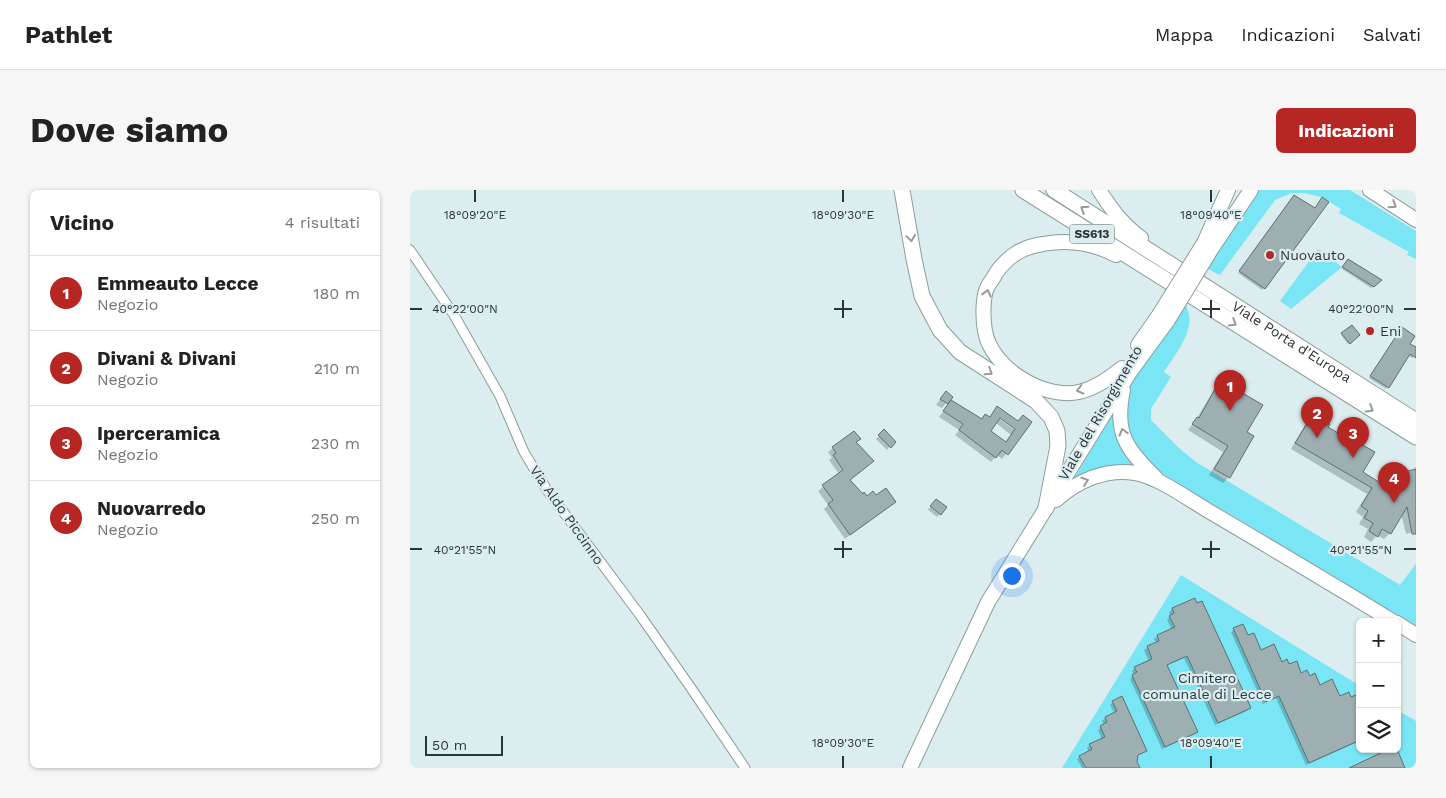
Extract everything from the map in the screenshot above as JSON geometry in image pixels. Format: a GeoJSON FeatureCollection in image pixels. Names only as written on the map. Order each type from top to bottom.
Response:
{"type":"FeatureCollection","features":[{"type":"Feature","properties":{"kind":"highway"},"geometry":{"type":"LineString","coordinates":[[902,190],[922,296],[940,330],[960,352],[1036,401],[1051,417],[1056,431],[1058,446],[1046,508]]}},
{"type":"Feature","properties":{"kind":"highway","name":"SS613"},"geometry":{"type":"LineString","coordinates":[[1023,190],[1162,278]]}},
{"type":"Feature","properties":{"kind":"highway","name":"SS613"},"geometry":{"type":"LineString","coordinates":[[1054,190],[1169,264]]}},
{"type":"Feature","properties":{"kind":"highway","name":"Viale Porta d'Europa"},"geometry":{"type":"LineString","coordinates":[[1169,264],[1416,421]]}},
{"type":"Feature","properties":{"kind":"highway","name":"Viale Porta d'Europa"},"geometry":{"type":"LineString","coordinates":[[1162,278],[1416,437]]}},
{"type":"Feature","properties":{"kind":"main road"},"geometry":{"type":"LineString","coordinates":[[1099,190],[1126,227],[1159,251],[1169,264]]}},
{"type":"Feature","properties":{"kind":"main road"},"geometry":{"type":"LineString","coordinates":[[1208,246],[1228,190]]}},
{"type":"Feature","properties":{"kind":"main road"},"geometry":{"type":"LineString","coordinates":[[1208,246],[1251,190]]}},
{"type":"Feature","properties":{"kind":"main road"},"geometry":{"type":"LineString","coordinates":[[1370,190],[1416,220]]}},
{"type":"Feature","properties":{"kind":"main road"},"geometry":{"type":"LineString","coordinates":[[1126,370],[1102,383],[1079,392],[1063,393],[1042,389],[1028,383],[1013,372],[995,354],[985,333],[984,310],[987,288],[1002,265],[1018,250],[1034,245],[1055,242],[1077,242],[1102,248],[1162,278]]}},
{"type":"Feature","properties":{"kind":"main road","name":"Viale del Risorgimento"},"geometry":{"type":"LineString","coordinates":[[910,768],[988,602],[1046,508],[1126,370],[1163,317],[1208,246]]}},
{"type":"Feature","properties":{"kind":"main road"},"geometry":{"type":"LineString","coordinates":[[1126,370],[1120,403],[1121,429],[1132,452],[1162,484]]}},
{"type":"Feature","properties":{"kind":"main road"},"geometry":{"type":"LineString","coordinates":[[1046,508],[1075,484],[1110,473],[1137,473],[1162,484],[1388,618]]}},
{"type":"Feature","properties":{"kind":"main road"},"geometry":{"type":"LineString","coordinates":[[1401,626],[1416,635]]}},
{"type":"Feature","properties":{"kind":"street","name":"Via Aldo Piccinno"},"geometry":{"type":"LineString","coordinates":[[410,250],[436,286],[464,331],[500,396],[524,452],[547,490],[645,622],[745,768]]}},
{"type":"Feature","properties":{"kind":"green space"},"geometry":{"type":"Polygon","coordinates":[[[1256,190],[1350,190],[1416,231],[1416,259],[1407,255],[1409,252],[1339,213],[1341,209],[1322,197],[1292,193],[1275,200],[1220,275],[1204,267],[1256,190]]]}},
{"type":"Feature","properties":{"kind":"green space"},"geometry":{"type":"Polygon","coordinates":[[[1318,249],[1342,267],[1291,309],[1280,301],[1318,249]]]}},
{"type":"Feature","properties":{"kind":"green space"},"geometry":{"type":"Polygon","coordinates":[[[1183,301],[1188,310],[1188,328],[1185,338],[1164,372],[1171,377],[1151,409],[1151,420],[1196,462],[1400,585],[1416,564],[1416,628],[1176,483],[1142,458],[1126,430],[1125,402],[1130,386],[1183,301]]]}},
{"type":"Feature","properties":{"kind":"green space"},"geometry":{"type":"Polygon","coordinates":[[[1113,414],[1115,414],[1139,468],[1097,469],[1076,478],[1075,477],[1113,414]]]}},
{"type":"Feature","properties":{"kind":"green space","name":"Cimitero comunale di Lecce"},"geometry":{"type":"Polygon","coordinates":[[[1181,575],[1356,684],[1356,753],[1401,753],[1401,712],[1416,721],[1416,768],[1062,768],[1181,575]]]}},
{"type":"Feature","properties":{"kind":"building"},"geometry":{"type":"Polygon","coordinates":[[[1294,195],[1315,208],[1322,197],[1329,202],[1265,289],[1239,271],[1294,195]]]}},
{"type":"Feature","properties":{"kind":"building"},"geometry":{"type":"Polygon","coordinates":[[[1348,259],[1382,280],[1374,287],[1342,267],[1348,259]]]}},
{"type":"Feature","properties":{"kind":"building"},"geometry":{"type":"Polygon","coordinates":[[[1352,325],[1360,335],[1350,344],[1341,333],[1352,325]]]}},
{"type":"Feature","properties":{"kind":"building"},"geometry":{"type":"Polygon","coordinates":[[[1402,327],[1415,336],[1410,344],[1416,347],[1416,358],[1410,354],[1389,388],[1370,376],[1402,327]]]}},
{"type":"Feature","properties":{"kind":"building"},"geometry":{"type":"Polygon","coordinates":[[[1220,380],[1263,405],[1247,432],[1254,436],[1230,478],[1214,469],[1228,446],[1192,424],[1197,417],[1199,418],[1220,380]]]}},
{"type":"Feature","properties":{"kind":"building"},"geometry":{"type":"Polygon","coordinates":[[[946,391],[953,397],[948,404],[940,399],[946,391]]]}},
{"type":"Feature","properties":{"kind":"building"},"geometry":{"type":"Polygon","coordinates":[[[951,400],[982,419],[985,414],[990,417],[997,406],[1018,421],[1023,415],[1032,422],[1008,455],[1002,450],[996,458],[959,430],[963,424],[943,411],[951,400]],[[1000,418],[991,431],[1006,442],[1015,429],[1000,418]]]}},
{"type":"Feature","properties":{"kind":"building"},"geometry":{"type":"Polygon","coordinates":[[[1313,414],[1330,424],[1328,427],[1358,445],[1359,443],[1375,452],[1363,472],[1382,484],[1387,476],[1416,469],[1416,534],[1412,534],[1407,507],[1391,534],[1382,529],[1378,537],[1369,531],[1373,523],[1364,518],[1368,511],[1361,506],[1372,488],[1295,443],[1313,414]]]}},
{"type":"Feature","properties":{"kind":"building"},"geometry":{"type":"Polygon","coordinates":[[[884,429],[896,442],[891,448],[878,435],[884,429]]]}},
{"type":"Feature","properties":{"kind":"building"},"geometry":{"type":"Polygon","coordinates":[[[854,431],[861,439],[856,442],[874,461],[850,480],[867,496],[873,491],[876,495],[886,488],[896,502],[850,535],[828,504],[833,500],[822,485],[843,470],[833,455],[836,453],[832,447],[854,431]]]}},
{"type":"Feature","properties":{"kind":"building"},"geometry":{"type":"Polygon","coordinates":[[[936,499],[947,507],[941,515],[930,506],[936,499]]]}},
{"type":"Feature","properties":{"kind":"building"},"geometry":{"type":"Polygon","coordinates":[[[1195,598],[1197,603],[1202,601],[1251,708],[1218,723],[1187,656],[1171,663],[1167,665],[1198,732],[1165,747],[1132,675],[1137,672],[1134,667],[1152,659],[1147,646],[1159,641],[1157,635],[1175,627],[1169,616],[1174,613],[1172,608],[1195,598]]]}},
{"type":"Feature","properties":{"kind":"building"},"geometry":{"type":"Polygon","coordinates":[[[1243,624],[1248,635],[1254,633],[1261,650],[1274,644],[1282,662],[1287,659],[1289,664],[1297,661],[1301,673],[1307,670],[1310,676],[1315,673],[1320,685],[1332,679],[1340,696],[1349,692],[1351,697],[1356,695],[1356,742],[1309,763],[1279,696],[1266,702],[1233,628],[1243,624]]]}},
{"type":"Feature","properties":{"kind":"building"},"geometry":{"type":"Polygon","coordinates":[[[1122,696],[1147,751],[1138,755],[1137,762],[1140,768],[1086,768],[1079,756],[1092,749],[1089,744],[1105,737],[1100,726],[1107,722],[1105,717],[1117,711],[1112,701],[1122,696]]]}},
{"type":"Feature","properties":{"kind":"building"},"geometry":{"type":"Polygon","coordinates":[[[1381,753],[1399,753],[1405,768],[1349,768],[1381,753]]]}},
{"type":"Feature","properties":{"kind":"place","name":"Nuovauto"},"geometry":{"type":"Point","coordinates":[1270,255]}},
{"type":"Feature","properties":{"kind":"place","name":"Eni"},"geometry":{"type":"Point","coordinates":[1370,331]}},
{"type":"Feature","properties":{"kind":"place","name":"Emmeauto Lecce"},"geometry":{"type":"Point","coordinates":[1230,411]}},
{"type":"Feature","properties":{"kind":"place","name":"Divani & Divani"},"geometry":{"type":"Point","coordinates":[1317,438]}},
{"type":"Feature","properties":{"kind":"place","name":"Iperceramica"},"geometry":{"type":"Point","coordinates":[1353,458]}},
{"type":"Feature","properties":{"kind":"place","name":"Nuovarredo"},"geometry":{"type":"Point","coordinates":[1394,503]}}]}
